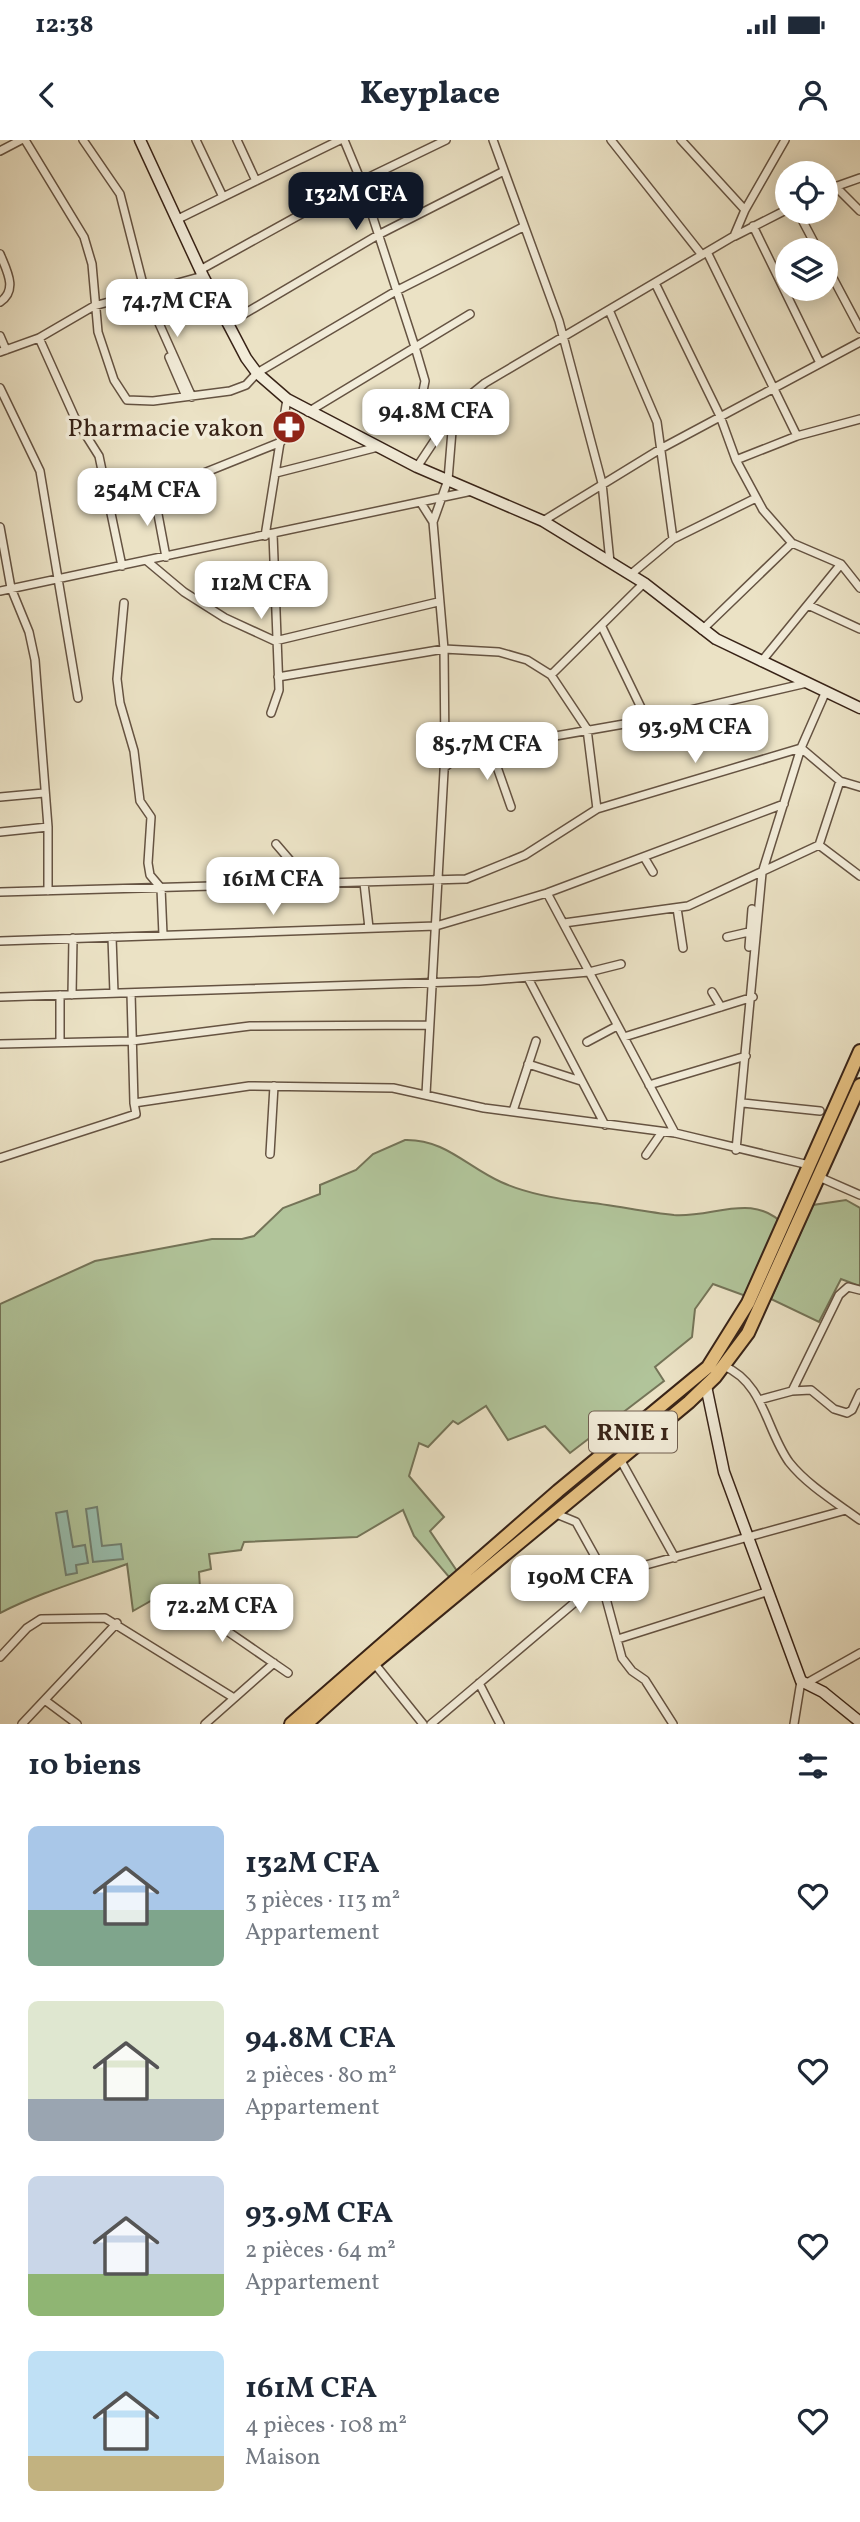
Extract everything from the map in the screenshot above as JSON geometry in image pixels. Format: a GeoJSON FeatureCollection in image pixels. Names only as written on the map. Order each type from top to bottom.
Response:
{"type":"FeatureCollection","features":[{"type":"Feature","properties":{"kind":"highway","name":"RNIE 1"},"geometry":{"type":"LineString","coordinates":[[291,1724],[558,1491],[708,1367],[748,1303],[860,1051]]}},
{"type":"Feature","properties":{"kind":"highway","name":"RNIE 1"},"geometry":{"type":"LineString","coordinates":[[306,1724],[374,1663],[706,1386],[724,1366],[748,1334],[860,1085]]}},
{"type":"Feature","properties":{"kind":"main road"},"geometry":{"type":"LineString","coordinates":[[140,140],[227,324],[257,373],[287,399],[417,467],[543,521],[644,583],[702,630],[761,662],[860,708]]}},
{"type":"Feature","properties":{"kind":"main road"},"geometry":{"type":"LineString","coordinates":[[706,1386],[724,1472],[766,1592],[803,1683],[823,1692],[860,1723]]}},
{"type":"Feature","properties":{"kind":"street"},"geometry":{"type":"LineString","coordinates":[[0,151],[23,140],[84,237],[92,264],[98,332],[114,380],[127,400],[189,398],[238,389],[257,373],[396,291],[523,227]]}},
{"type":"Feature","properties":{"kind":"street"},"geometry":{"type":"LineString","coordinates":[[83,140],[120,194],[143,292],[189,398]]}},
{"type":"Feature","properties":{"kind":"street"},"geometry":{"type":"LineString","coordinates":[[196,140],[223,197]]}},
{"type":"Feature","properties":{"kind":"street"},"geometry":{"type":"LineString","coordinates":[[237,140],[256,181]]}},
{"type":"Feature","properties":{"kind":"street"},"geometry":{"type":"LineString","coordinates":[[177,220],[342,140],[361,181],[415,347],[425,381],[423,391],[433,420],[441,429]]}},
{"type":"Feature","properties":{"kind":"street"},"geometry":{"type":"LineString","coordinates":[[0,336],[3,351],[39,338],[94,306],[202,273],[361,181],[446,140]]}},
{"type":"Feature","properties":{"kind":"street"},"geometry":{"type":"LineString","coordinates":[[493,140],[502,172],[563,337],[602,483],[610,562]]}},
{"type":"Feature","properties":{"kind":"street"},"geometry":{"type":"LineString","coordinates":[[611,140],[704,254],[797,436]]}},
{"type":"Feature","properties":{"kind":"street"},"geometry":{"type":"LineString","coordinates":[[681,140],[745,210]]}},
{"type":"Feature","properties":{"kind":"street"},"geometry":{"type":"LineString","coordinates":[[734,236],[782,142]]}},
{"type":"Feature","properties":{"kind":"street"},"geometry":{"type":"LineString","coordinates":[[227,324],[378,235],[502,172]]}},
{"type":"Feature","properties":{"kind":"street"},"geometry":{"type":"LineString","coordinates":[[838,185],[860,178]]}},
{"type":"Feature","properties":{"kind":"street"},"geometry":{"type":"LineString","coordinates":[[838,189],[860,211]]}},
{"type":"Feature","properties":{"kind":"street"},"geometry":{"type":"LineString","coordinates":[[417,467],[458,405],[485,383],[734,236],[775,215]]}},
{"type":"Feature","properties":{"kind":"street"},"geometry":{"type":"LineString","coordinates":[[753,226],[820,363]]}},
{"type":"Feature","properties":{"kind":"street"},"geometry":{"type":"LineString","coordinates":[[0,254],[11,289],[8,297],[0,302]]}},
{"type":"Feature","properties":{"kind":"street"},"geometry":{"type":"LineString","coordinates":[[655,283],[720,416],[736,460],[755,498],[792,543],[841,564],[860,588]]}},
{"type":"Feature","properties":{"kind":"street"},"geometry":{"type":"LineString","coordinates":[[838,288],[860,329]]}},
{"type":"Feature","properties":{"kind":"street"},"geometry":{"type":"LineString","coordinates":[[609,310],[657,422],[673,539]]}},
{"type":"Feature","properties":{"kind":"street"},"geometry":{"type":"LineString","coordinates":[[309,412],[470,314]]}},
{"type":"Feature","properties":{"kind":"street"},"geometry":{"type":"LineString","coordinates":[[39,338],[75,418],[99,456],[122,566]]}},
{"type":"Feature","properties":{"kind":"street"},"geometry":{"type":"LineString","coordinates":[[543,521],[662,448],[860,342]]}},
{"type":"Feature","properties":{"kind":"street"},"geometry":{"type":"LineString","coordinates":[[0,387],[38,464],[78,698]]}},
{"type":"Feature","properties":{"kind":"street"},"geometry":{"type":"LineString","coordinates":[[271,713],[278,701],[278,677],[269,535],[287,399]]}},
{"type":"Feature","properties":{"kind":"street"},"geometry":{"type":"LineString","coordinates":[[433,522],[444,499],[452,431],[458,405]]}},
{"type":"Feature","properties":{"kind":"street"},"geometry":{"type":"LineString","coordinates":[[736,460],[797,436],[860,419]]}},
{"type":"Feature","properties":{"kind":"street"},"geometry":{"type":"LineString","coordinates":[[166,557],[155,493],[281,442]]}},
{"type":"Feature","properties":{"kind":"street"},"geometry":{"type":"LineString","coordinates":[[276,473],[378,447]]}},
{"type":"Feature","properties":{"kind":"street"},"geometry":{"type":"LineString","coordinates":[[0,591],[472,491]]}},
{"type":"Feature","properties":{"kind":"street"},"geometry":{"type":"LineString","coordinates":[[630,575],[673,539],[755,498]]}},
{"type":"Feature","properties":{"kind":"street"},"geometry":{"type":"LineString","coordinates":[[421,503],[433,522],[444,649],[445,739],[441,881],[426,1094]]}},
{"type":"Feature","properties":{"kind":"street"},"geometry":{"type":"LineString","coordinates":[[0,527],[11,589],[29,632],[35,660],[48,827],[48,891]]}},
{"type":"Feature","properties":{"kind":"street"},"geometry":{"type":"LineString","coordinates":[[702,630],[792,543]]}},
{"type":"Feature","properties":{"kind":"street"},"geometry":{"type":"LineString","coordinates":[[147,561],[184,592],[225,618],[275,641],[438,602]]}},
{"type":"Feature","properties":{"kind":"street"},"geometry":{"type":"LineString","coordinates":[[761,662],[841,564]]}},
{"type":"Feature","properties":{"kind":"street"},"geometry":{"type":"LineString","coordinates":[[551,675],[644,583]]}},
{"type":"Feature","properties":{"kind":"street"},"geometry":{"type":"LineString","coordinates":[[124,603],[117,679],[120,703],[134,751],[140,801],[151,817],[152,829],[147,851],[150,875],[161,888],[163,935]]}},
{"type":"Feature","properties":{"kind":"street"},"geometry":{"type":"LineString","coordinates":[[808,605],[860,629]]}},
{"type":"Feature","properties":{"kind":"street"},"geometry":{"type":"LineString","coordinates":[[602,627],[647,720]]}},
{"type":"Feature","properties":{"kind":"street"},"geometry":{"type":"LineString","coordinates":[[278,677],[444,649],[499,652],[527,660],[551,675],[587,729],[597,809]]}},
{"type":"Feature","properties":{"kind":"street"},"geometry":{"type":"LineString","coordinates":[[445,767],[464,752],[647,720],[808,682]]}},
{"type":"Feature","properties":{"kind":"street"},"geometry":{"type":"LineString","coordinates":[[749,947],[754,931],[762,873],[801,748],[826,691]]}},
{"type":"Feature","properties":{"kind":"street"},"geometry":{"type":"LineString","coordinates":[[445,739],[464,752]]}},
{"type":"Feature","properties":{"kind":"street"},"geometry":{"type":"LineString","coordinates":[[490,747],[511,807]]}},
{"type":"Feature","properties":{"kind":"street"},"geometry":{"type":"LineString","coordinates":[[801,748],[840,781],[860,787]]}},
{"type":"Feature","properties":{"kind":"street"},"geometry":{"type":"LineString","coordinates":[[0,892],[466,879],[491,871],[531,852],[597,809],[801,748]]}},
{"type":"Feature","properties":{"kind":"street"},"geometry":{"type":"LineString","coordinates":[[564,923],[688,906],[818,845],[840,781]]}},
{"type":"Feature","properties":{"kind":"street"},"geometry":{"type":"LineString","coordinates":[[0,797],[44,793]]}},
{"type":"Feature","properties":{"kind":"street"},"geometry":{"type":"LineString","coordinates":[[0,941],[436,926],[547,894],[784,804]]}},
{"type":"Feature","properties":{"kind":"street"},"geometry":{"type":"LineString","coordinates":[[0,832],[48,827]]}},
{"type":"Feature","properties":{"kind":"street"},"geometry":{"type":"LineString","coordinates":[[276,844],[300,872],[318,884]]}},
{"type":"Feature","properties":{"kind":"street"},"geometry":{"type":"LineString","coordinates":[[818,845],[860,876]]}},
{"type":"Feature","properties":{"kind":"street"},"geometry":{"type":"LineString","coordinates":[[644,856],[653,872]]}},
{"type":"Feature","properties":{"kind":"street"},"geometry":{"type":"LineString","coordinates":[[364,883],[369,928]]}},
{"type":"Feature","properties":{"kind":"street"},"geometry":{"type":"LineString","coordinates":[[547,894],[675,1133]]}},
{"type":"Feature","properties":{"kind":"street"},"geometry":{"type":"LineString","coordinates":[[677,908],[683,948]]}},
{"type":"Feature","properties":{"kind":"street"},"geometry":{"type":"LineString","coordinates":[[736,1150],[753,997],[752,909]]}},
{"type":"Feature","properties":{"kind":"street"},"geometry":{"type":"LineString","coordinates":[[727,937],[754,931]]}},
{"type":"Feature","properties":{"kind":"street"},"geometry":{"type":"LineString","coordinates":[[112,937],[114,993]]}},
{"type":"Feature","properties":{"kind":"street"},"geometry":{"type":"LineString","coordinates":[[72,995],[73,938]]}},
{"type":"Feature","properties":{"kind":"street"},"geometry":{"type":"LineString","coordinates":[[0,997],[528,978],[589,972],[621,964]]}},
{"type":"Feature","properties":{"kind":"street"},"geometry":{"type":"LineString","coordinates":[[528,978],[605,1125]]}},
{"type":"Feature","properties":{"kind":"street"},"geometry":{"type":"LineString","coordinates":[[712,992],[721,1007]]}},
{"type":"Feature","properties":{"kind":"street"},"geometry":{"type":"LineString","coordinates":[[0,1158],[136,1114],[131,993]]}},
{"type":"Feature","properties":{"kind":"street"},"geometry":{"type":"LineString","coordinates":[[60,995],[60,1042]]}},
{"type":"Feature","properties":{"kind":"street"},"geometry":{"type":"LineString","coordinates":[[624,1037],[753,997]]}},
{"type":"Feature","properties":{"kind":"street"},"geometry":{"type":"LineString","coordinates":[[0,1044],[132,1041],[250,1026],[429,1026]]}},
{"type":"Feature","properties":{"kind":"street"},"geometry":{"type":"LineString","coordinates":[[587,1042],[617,1026]]}},
{"type":"Feature","properties":{"kind":"street"},"geometry":{"type":"LineString","coordinates":[[513,1111],[536,1041]]}},
{"type":"Feature","properties":{"kind":"street"},"geometry":{"type":"LineString","coordinates":[[649,1085],[746,1056]]}},
{"type":"Feature","properties":{"kind":"street"},"geometry":{"type":"LineString","coordinates":[[528,1063],[581,1080]]}},
{"type":"Feature","properties":{"kind":"street"},"geometry":{"type":"LineString","coordinates":[[134,1103],[249,1086],[393,1088],[484,1108],[675,1133],[736,1150],[809,1165]]}},
{"type":"Feature","properties":{"kind":"street"},"geometry":{"type":"LineString","coordinates":[[270,1154],[274,1086]]}},
{"type":"Feature","properties":{"kind":"street"},"geometry":{"type":"LineString","coordinates":[[743,1103],[820,1111]]}},
{"type":"Feature","properties":{"kind":"street"},"geometry":{"type":"LineString","coordinates":[[646,1155],[662,1132]]}},
{"type":"Feature","properties":{"kind":"street"},"geometry":{"type":"LineString","coordinates":[[820,1177],[860,1195]]}},
{"type":"Feature","properties":{"kind":"street"},"geometry":{"type":"LineString","coordinates":[[792,1391],[839,1295],[848,1287],[860,1290]]}},
{"type":"Feature","properties":{"kind":"street"},"geometry":{"type":"LineString","coordinates":[[724,1366],[743,1376],[759,1400],[775,1438],[790,1463],[860,1520]]}},
{"type":"Feature","properties":{"kind":"street"},"geometry":{"type":"LineString","coordinates":[[759,1400],[792,1391],[813,1391],[834,1409],[847,1413],[852,1410],[860,1393]]}},
{"type":"Feature","properties":{"kind":"street"},"geometry":{"type":"LineString","coordinates":[[620,1459],[675,1558]]}},
{"type":"Feature","properties":{"kind":"street"},"geometry":{"type":"LineString","coordinates":[[431,1724],[603,1578],[747,1540],[846,1510]]}},
{"type":"Feature","properties":{"kind":"street"},"geometry":{"type":"LineString","coordinates":[[554,1513],[576,1522],[603,1578],[625,1662],[645,1680],[673,1724]]}},
{"type":"Feature","properties":{"kind":"street"},"geometry":{"type":"LineString","coordinates":[[618,1639],[766,1592]]}},
{"type":"Feature","properties":{"kind":"street"},"geometry":{"type":"LineString","coordinates":[[172,1593],[288,1673]]}},
{"type":"Feature","properties":{"kind":"street"},"geometry":{"type":"LineString","coordinates":[[0,1657],[27,1628],[41,1619],[104,1618],[117,1623],[234,1698]]}},
{"type":"Feature","properties":{"kind":"street"},"geometry":{"type":"LineString","coordinates":[[22,1724],[117,1623]]}},
{"type":"Feature","properties":{"kind":"street"},"geometry":{"type":"LineString","coordinates":[[794,1724],[803,1683],[860,1653]]}},
{"type":"Feature","properties":{"kind":"street"},"geometry":{"type":"LineString","coordinates":[[205,1724],[274,1663]]}},
{"type":"Feature","properties":{"kind":"street"},"geometry":{"type":"LineString","coordinates":[[374,1663],[423,1724]]}},
{"type":"Feature","properties":{"kind":"street"},"geometry":{"type":"LineString","coordinates":[[479,1683],[500,1724]]}},
{"type":"Feature","properties":{"kind":"street"},"geometry":{"type":"LineString","coordinates":[[46,1701],[77,1724]]}},
{"type":"Feature","properties":{"kind":"shaded area"},"geometry":{"type":"Polygon","coordinates":[[[405,1140],[432,1144],[501,1182],[542,1195],[674,1215],[746,1208],[773,1216],[785,1226],[754,1299],[713,1284],[695,1309],[692,1337],[655,1367],[664,1381],[570,1453],[545,1426],[508,1440],[486,1406],[458,1424],[453,1421],[428,1447],[419,1443],[409,1476],[444,1517],[430,1531],[457,1571],[449,1577],[414,1536],[403,1510],[357,1537],[244,1542],[241,1550],[209,1554],[211,1569],[199,1572],[200,1588],[170,1590],[133,1611],[127,1564],[47,1592],[0,1613],[0,1304],[95,1261],[212,1239],[242,1239],[254,1236],[283,1208],[320,1194],[320,1185],[356,1170],[373,1154],[405,1140]]]}},
{"type":"Feature","properties":{"kind":"shaded area"},"geometry":{"type":"Polygon","coordinates":[[[846,1200],[860,1208],[860,1286],[841,1279],[819,1322],[771,1299],[813,1205],[846,1200]]]}},
{"type":"Feature","properties":{"kind":"shaded area"},"geometry":{"type":"Polygon","coordinates":[[[97,1507],[102,1546],[121,1544],[123,1559],[93,1562],[86,1509],[97,1507]]]}},
{"type":"Feature","properties":{"kind":"shaded area"},"geometry":{"type":"Polygon","coordinates":[[[67,1511],[73,1547],[85,1545],[88,1563],[76,1565],[77,1573],[66,1575],[56,1513],[67,1511]]]}},
{"type":"Feature","properties":{"kind":"place","name":"Pharmacie vakon"},"geometry":{"type":"Point","coordinates":[289,427]}}]}
